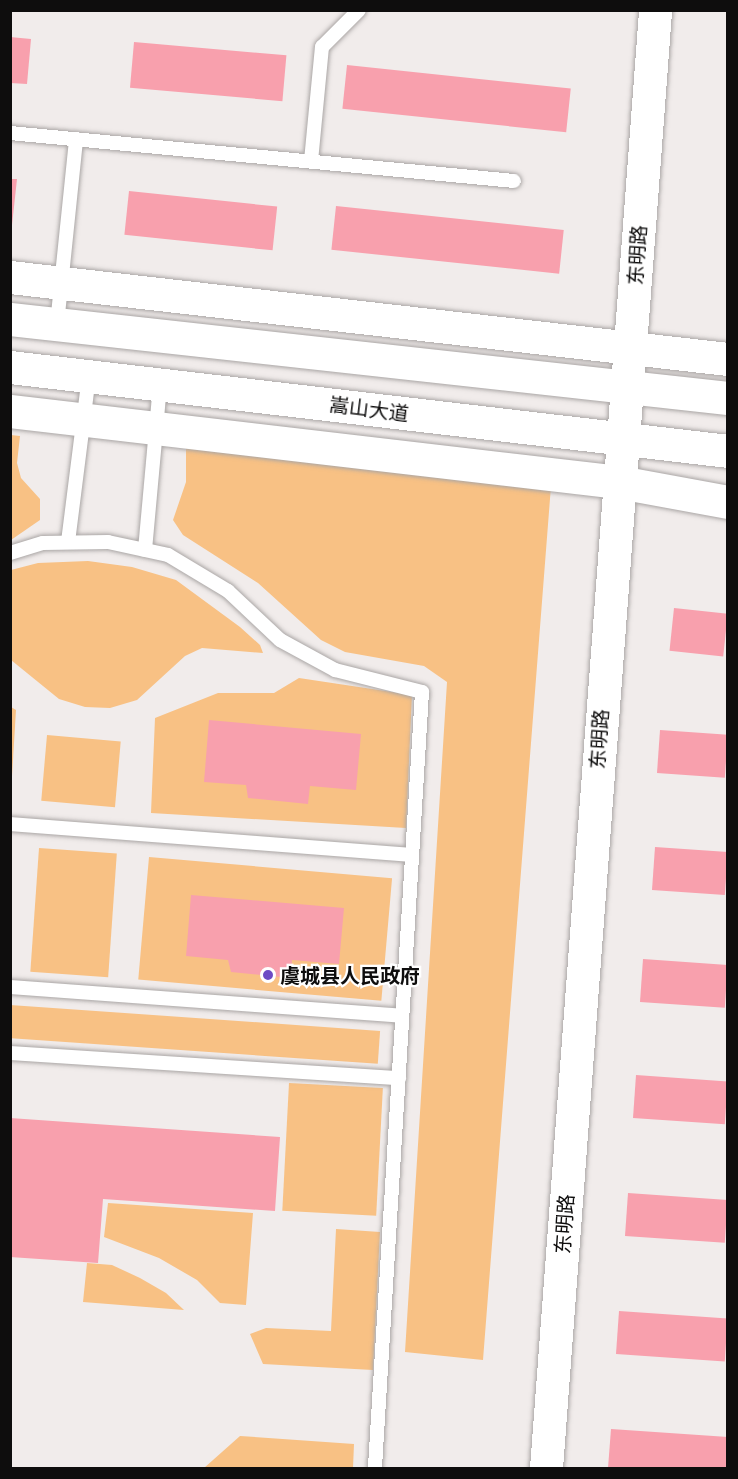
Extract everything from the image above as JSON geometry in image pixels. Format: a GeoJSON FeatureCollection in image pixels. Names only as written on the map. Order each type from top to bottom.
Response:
{"type":"FeatureCollection","features":[{"type":"Feature","properties":{"kind":"main road","name":"东明路"},"geometry":{"type":"LineString","coordinates":[[546,1468],[619,482],[620,438],[630,348],[656,10]]}},
{"type":"Feature","properties":{"kind":"main road"},"geometry":{"type":"LineString","coordinates":[[10,277],[728,359]]}},
{"type":"Feature","properties":{"kind":"main road"},"geometry":{"type":"LineString","coordinates":[[10,319],[728,398]]}},
{"type":"Feature","properties":{"kind":"main road","name":"嵩山大道"},"geometry":{"type":"LineString","coordinates":[[10,367],[728,451]]}},
{"type":"Feature","properties":{"kind":"main road"},"geometry":{"type":"LineString","coordinates":[[10,411],[619,482],[728,502]]}},
{"type":"Feature","properties":{"kind":"lane"},"geometry":{"type":"LineString","coordinates":[[311,161],[322,47],[359,10]]}},
{"type":"Feature","properties":{"kind":"lane"},"geometry":{"type":"LineString","coordinates":[[10,133],[514,181]]}},
{"type":"Feature","properties":{"kind":"lane"},"geometry":{"type":"LineString","coordinates":[[57,324],[75,139]]}},
{"type":"Feature","properties":{"kind":"lane"},"geometry":{"type":"LineString","coordinates":[[68,542],[89,376]]}},
{"type":"Feature","properties":{"kind":"lane"},"geometry":{"type":"LineString","coordinates":[[145,550],[160,385]]}},
{"type":"Feature","properties":{"kind":"lane"},"geometry":{"type":"LineString","coordinates":[[10,553],[43,543],[108,542],[168,555],[228,591],[280,640],[335,670],[422,692],[375,1468]]}},
{"type":"Feature","properties":{"kind":"lane"},"geometry":{"type":"LineString","coordinates":[[10,824],[412,855]]}},
{"type":"Feature","properties":{"kind":"lane"},"geometry":{"type":"LineString","coordinates":[[10,987],[402,1016]]}},
{"type":"Feature","properties":{"kind":"lane"},"geometry":{"type":"LineString","coordinates":[[10,1053],[399,1078]]}},
{"type":"Feature","properties":{"kind":"shaded area"},"geometry":{"type":"Polygon","coordinates":[[[11,435],[20,436],[17,463],[21,478],[40,499],[40,520],[11,540],[11,435]]]}},
{"type":"Feature","properties":{"kind":"shaded area"},"geometry":{"type":"Polygon","coordinates":[[[186,443],[551,486],[483,1360],[405,1352],[447,682],[424,666],[345,652],[321,640],[258,583],[183,535],[173,520],[186,482],[186,443]]]}},
{"type":"Feature","properties":{"kind":"shaded area"},"geometry":{"type":"Polygon","coordinates":[[[88,561],[132,567],[176,580],[240,627],[260,645],[263,653],[202,648],[185,656],[137,700],[110,708],[85,707],[59,699],[11,660],[11,570],[38,563],[88,561]]]}},
{"type":"Feature","properties":{"kind":"shaded area"},"geometry":{"type":"Polygon","coordinates":[[[299,678],[412,695],[406,828],[151,813],[155,718],[218,693],[274,693],[299,678]]]}},
{"type":"Feature","properties":{"kind":"shaded area"},"geometry":{"type":"Polygon","coordinates":[[[11,707],[16,710],[11,793],[11,707]]]}},
{"type":"Feature","properties":{"kind":"shaded area"},"geometry":{"type":"Polygon","coordinates":[[[47,735],[121,741],[115,807],[41,801],[47,735]]]}},
{"type":"Feature","properties":{"kind":"shaded area"},"geometry":{"type":"Polygon","coordinates":[[[39,848],[117,853],[108,977],[30,972],[39,848]]]}},
{"type":"Feature","properties":{"kind":"shaded area"},"geometry":{"type":"Polygon","coordinates":[[[149,857],[392,878],[381,1001],[138,980],[149,857]]]}},
{"type":"Feature","properties":{"kind":"shaded area"},"geometry":{"type":"Polygon","coordinates":[[[10,1005],[380,1031],[378,1064],[10,1038],[10,1005]]]}},
{"type":"Feature","properties":{"kind":"shaded area"},"geometry":{"type":"Polygon","coordinates":[[[289,1083],[383,1088],[376,1216],[282,1211],[289,1083]]]}},
{"type":"Feature","properties":{"kind":"shaded area"},"geometry":{"type":"Polygon","coordinates":[[[108,1203],[253,1213],[246,1305],[220,1303],[197,1280],[159,1258],[104,1237],[108,1203]]]}},
{"type":"Feature","properties":{"kind":"shaded area"},"geometry":{"type":"Polygon","coordinates":[[[336,1229],[380,1232],[373,1370],[263,1364],[250,1334],[266,1328],[331,1331],[336,1229]]]}},
{"type":"Feature","properties":{"kind":"shaded area"},"geometry":{"type":"Polygon","coordinates":[[[87,1263],[112,1265],[140,1278],[166,1293],[184,1310],[83,1302],[87,1263]]]}},
{"type":"Feature","properties":{"kind":"shaded area"},"geometry":{"type":"Polygon","coordinates":[[[240,1436],[354,1444],[353,1468],[204,1468],[240,1436]]]}},
{"type":"Feature","properties":{"kind":"building"},"geometry":{"type":"Polygon","coordinates":[[[10,37],[31,39],[27,84],[10,83],[10,37]]]}},
{"type":"Feature","properties":{"kind":"building"},"geometry":{"type":"Polygon","coordinates":[[[134,42],[286,55],[282,101],[130,88],[134,42]]]}},
{"type":"Feature","properties":{"kind":"building"},"geometry":{"type":"Polygon","coordinates":[[[347,65],[571,89],[566,132],[342,109],[347,65]]]}},
{"type":"Feature","properties":{"kind":"building"},"geometry":{"type":"Polygon","coordinates":[[[10,179],[17,179],[12,225],[10,225],[10,179]]]}},
{"type":"Feature","properties":{"kind":"building"},"geometry":{"type":"Polygon","coordinates":[[[129,191],[277,207],[273,250],[124,235],[129,191]]]}},
{"type":"Feature","properties":{"kind":"building"},"geometry":{"type":"Polygon","coordinates":[[[336,206],[564,230],[559,274],[331,250],[336,206]]]}},
{"type":"Feature","properties":{"kind":"building"},"geometry":{"type":"Polygon","coordinates":[[[674,608],[728,614],[723,656],[670,651],[674,608]]]}},
{"type":"Feature","properties":{"kind":"building"},"geometry":{"type":"Polygon","coordinates":[[[209,720],[361,734],[356,790],[310,786],[308,804],[248,798],[246,785],[204,782],[209,720]]]}},
{"type":"Feature","properties":{"kind":"building"},"geometry":{"type":"Polygon","coordinates":[[[660,730],[728,735],[725,778],[657,773],[660,730]]]}},
{"type":"Feature","properties":{"kind":"building"},"geometry":{"type":"Polygon","coordinates":[[[655,847],[728,852],[725,895],[652,890],[655,847]]]}},
{"type":"Feature","properties":{"kind":"building"},"geometry":{"type":"Polygon","coordinates":[[[191,895],[344,908],[339,964],[292,960],[291,978],[231,972],[228,960],[186,956],[191,895]]]}},
{"type":"Feature","properties":{"kind":"building"},"geometry":{"type":"Polygon","coordinates":[[[643,959],[728,965],[725,1008],[640,1002],[643,959]]]}},
{"type":"Feature","properties":{"kind":"building"},"geometry":{"type":"Polygon","coordinates":[[[636,1075],[728,1081],[725,1124],[633,1118],[636,1075]]]}},
{"type":"Feature","properties":{"kind":"building"},"geometry":{"type":"Polygon","coordinates":[[[10,1118],[280,1137],[275,1211],[103,1199],[98,1263],[10,1257],[10,1118]]]}},
{"type":"Feature","properties":{"kind":"building"},"geometry":{"type":"Polygon","coordinates":[[[628,1193],[728,1200],[725,1243],[625,1236],[628,1193]]]}},
{"type":"Feature","properties":{"kind":"building"},"geometry":{"type":"Polygon","coordinates":[[[619,1311],[728,1319],[725,1361],[616,1354],[619,1311]]]}},
{"type":"Feature","properties":{"kind":"building"},"geometry":{"type":"Polygon","coordinates":[[[611,1429],[728,1437],[728,1468],[608,1468],[611,1429]]]}},
{"type":"Feature","properties":{"kind":"place","name":"虞城县人民政府"},"geometry":{"type":"Point","coordinates":[268,975]}}]}
